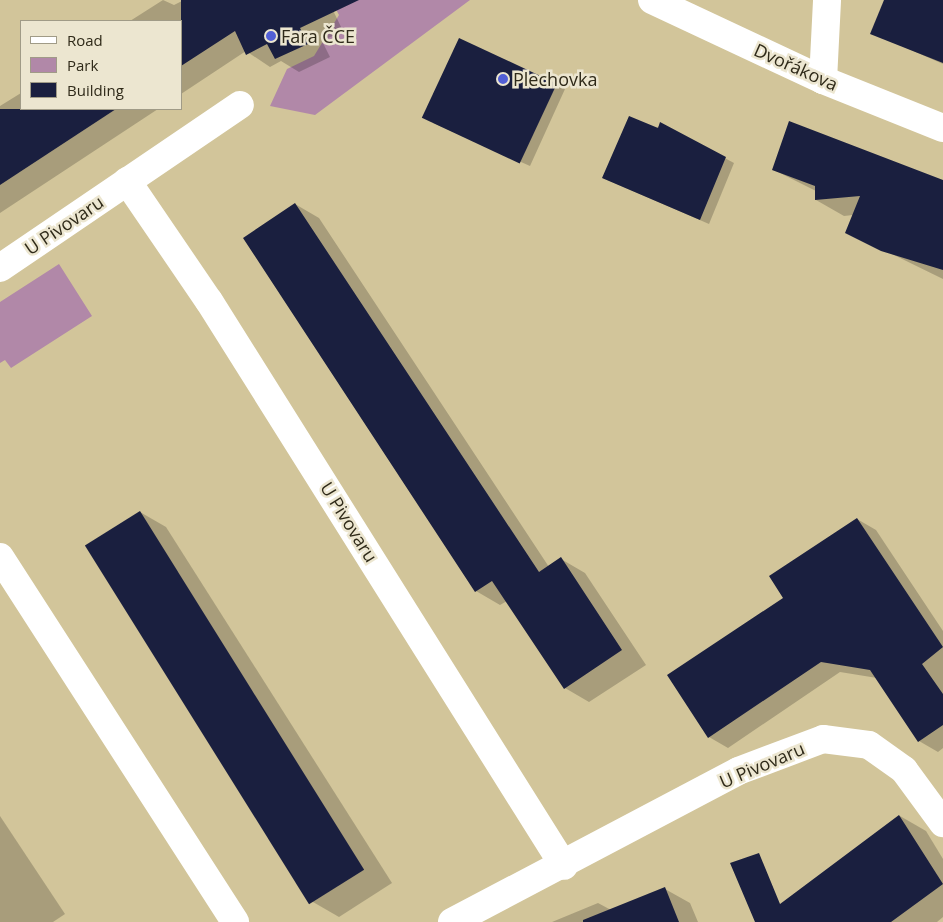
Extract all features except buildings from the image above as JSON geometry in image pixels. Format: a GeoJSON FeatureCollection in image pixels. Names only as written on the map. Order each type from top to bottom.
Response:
{"type":"FeatureCollection","features":[{"type":"Feature","properties":{"kind":"street","name":"Dvořákova"},"geometry":{"type":"LineString","coordinates":[[652,0],[823,80],[943,128]]}},
{"type":"Feature","properties":{"kind":"street"},"geometry":{"type":"LineString","coordinates":[[823,80],[828,0]]}},
{"type":"Feature","properties":{"kind":"street","name":"U Pivovaru"},"geometry":{"type":"LineString","coordinates":[[0,268],[240,105]]}},
{"type":"Feature","properties":{"kind":"street","name":"U Pivovaru"},"geometry":{"type":"LineString","coordinates":[[128,181],[214,309],[564,866]]}},
{"type":"Feature","properties":{"kind":"street"},"geometry":{"type":"LineString","coordinates":[[0,557],[235,922]]}},
{"type":"Feature","properties":{"kind":"street","name":"U Pivovaru"},"geometry":{"type":"LineString","coordinates":[[452,922],[564,866],[738,771],[823,739],[869,745],[904,770],[943,823]]}},
{"type":"Feature","properties":{"kind":"green space"},"geometry":{"type":"Polygon","coordinates":[[[331,0],[470,0],[315,115],[270,106],[287,69],[314,56],[339,15],[331,0]]]}},
{"type":"Feature","properties":{"kind":"green space"},"geometry":{"type":"Polygon","coordinates":[[[59,264],[92,316],[11,368],[5,360],[0,363],[0,302],[59,264]]]}},
{"type":"Feature","properties":{"kind":"place","name":"Fara ČCE"},"geometry":{"type":"Point","coordinates":[271,36]}},
{"type":"Feature","properties":{"kind":"place","name":"Plechovka"},"geometry":{"type":"Point","coordinates":[503,79]}}]}
